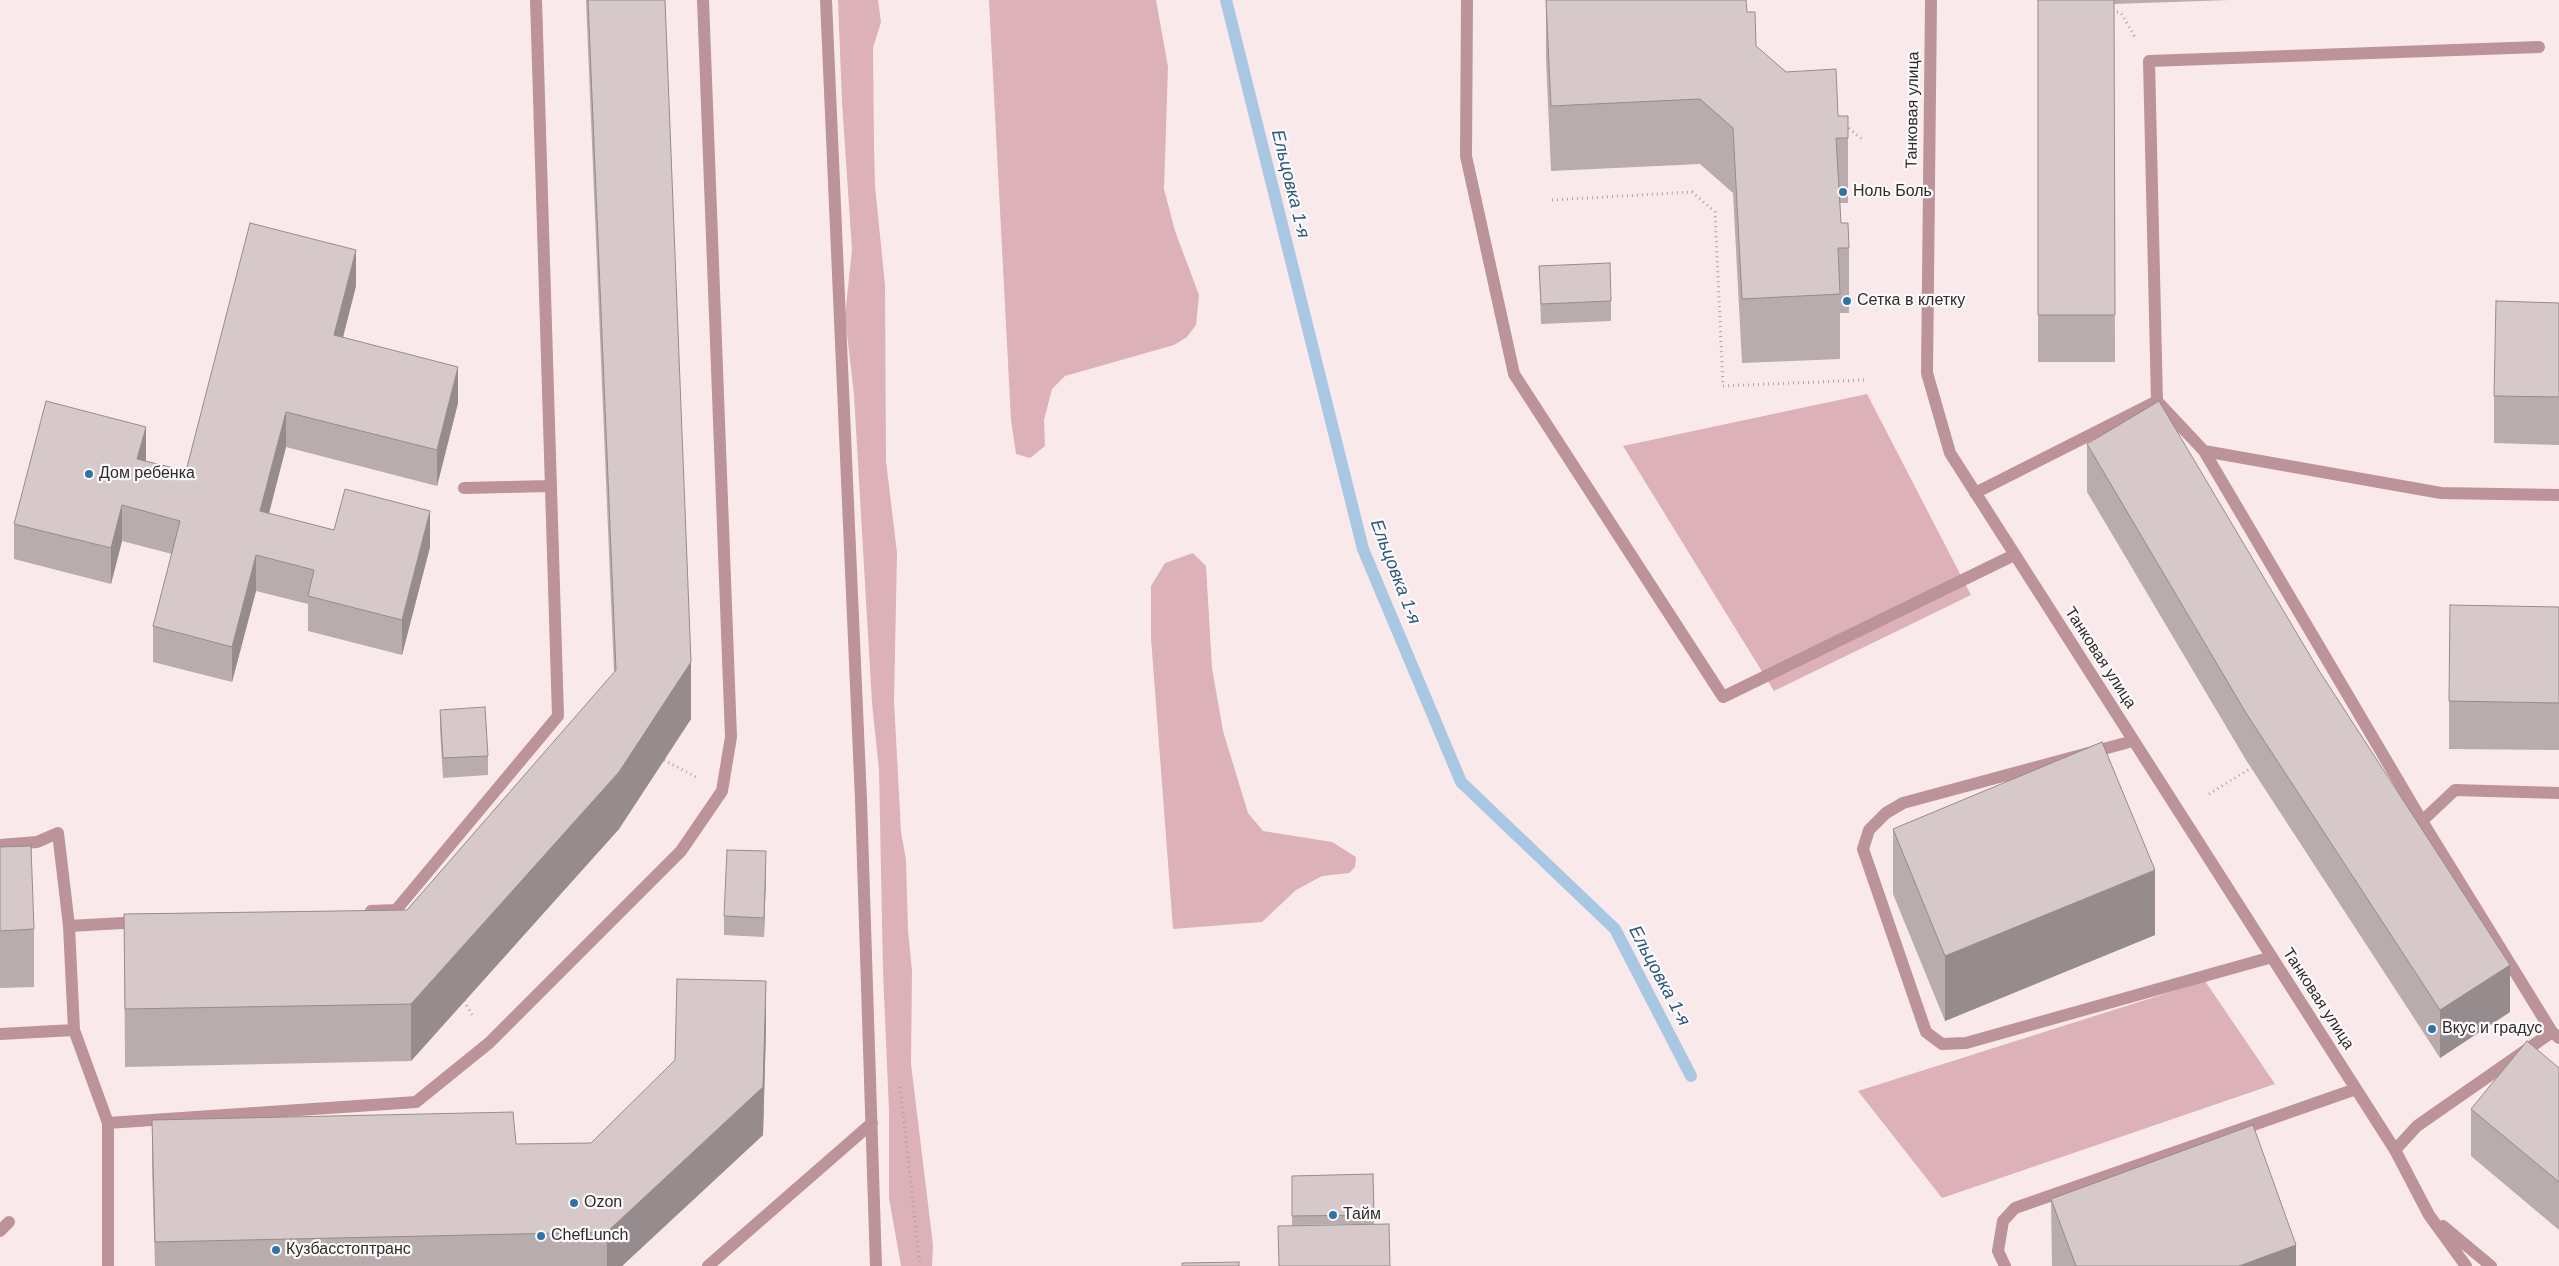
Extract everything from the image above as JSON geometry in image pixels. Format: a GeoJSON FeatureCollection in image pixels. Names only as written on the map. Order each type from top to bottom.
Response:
{"type":"FeatureCollection","features":[{"type":"Feature","properties":{"kind":"street"},"geometry":{"type":"LineString","coordinates":[[356,912],[396,910],[558,716],[536,0]]}},
{"type":"Feature","properties":{"kind":"street"},"geometry":{"type":"LineString","coordinates":[[108,1122],[416,1102],[489,1043],[681,851],[722,791],[731,737],[703,0]]}},
{"type":"Feature","properties":{"kind":"street"},"geometry":{"type":"LineString","coordinates":[[826,0],[861,790],[876,1266]]}},
{"type":"Feature","properties":{"kind":"street"},"geometry":{"type":"LineString","coordinates":[[1467,0],[1466,156],[1514,374],[1723,697],[2014,555]]}},
{"type":"Feature","properties":{"kind":"street","name":"Танковая улица"},"geometry":{"type":"LineString","coordinates":[[1931,0],[1927,373],[1950,453],[2395,1150],[2429,1215],[2466,1266]]}},
{"type":"Feature","properties":{"kind":"street"},"geometry":{"type":"LineString","coordinates":[[2395,1150],[2417,1126],[2555,1035],[2422,821],[2204,451],[2157,401],[2148,61],[2539,47]]}},
{"type":"Feature","properties":{"kind":"street"},"geometry":{"type":"LineString","coordinates":[[1975,493],[2157,401]]}},
{"type":"Feature","properties":{"kind":"street"},"geometry":{"type":"LineString","coordinates":[[2204,451],[2441,492],[2559,495]]}},
{"type":"Feature","properties":{"kind":"street"},"geometry":{"type":"LineString","coordinates":[[464,488],[550,486]]}},
{"type":"Feature","properties":{"kind":"street"},"geometry":{"type":"LineString","coordinates":[[2133,741],[1903,803],[1886,813],[1869,830],[1863,849],[1926,1032],[1942,1044],[1966,1043],[2272,957]]}},
{"type":"Feature","properties":{"kind":"street"},"geometry":{"type":"LineString","coordinates":[[2422,821],[2455,790],[2559,793]]}},
{"type":"Feature","properties":{"kind":"street"},"geometry":{"type":"LineString","coordinates":[[0,845],[37,842],[58,833],[69,926],[74,1030],[108,1122],[108,1266]]}},
{"type":"Feature","properties":{"kind":"street"},"geometry":{"type":"LineString","coordinates":[[69,926],[158,922]]}},
{"type":"Feature","properties":{"kind":"street"},"geometry":{"type":"LineString","coordinates":[[0,1034],[74,1030]]}},
{"type":"Feature","properties":{"kind":"street"},"geometry":{"type":"LineString","coordinates":[[2005,1266],[1998,1251],[2004,1221],[2015,1208],[2356,1088]]}},
{"type":"Feature","properties":{"kind":"street"},"geometry":{"type":"LineString","coordinates":[[708,1266],[872,1123]]}},
{"type":"Feature","properties":{"kind":"street"},"geometry":{"type":"LineString","coordinates":[[2429,1215],[2491,1266]]}},
{"type":"Feature","properties":{"kind":"path"},"geometry":{"type":"LineString","coordinates":[[2111,11],[2120,13],[2148,61]]}},
{"type":"Feature","properties":{"kind":"path"},"geometry":{"type":"LineString","coordinates":[[1841,122],[1863,140]]}},
{"type":"Feature","properties":{"kind":"path"},"geometry":{"type":"LineString","coordinates":[[1552,200],[1692,192],[1715,212],[1722,386],[1865,380]]}},
{"type":"Feature","properties":{"kind":"path"},"geometry":{"type":"LineString","coordinates":[[664,760],[722,791]]}},
{"type":"Feature","properties":{"kind":"path"},"geometry":{"type":"LineString","coordinates":[[2210,794],[2251,768]]}},
{"type":"Feature","properties":{"kind":"shaded area"},"geometry":{"type":"Polygon","coordinates":[[[838,0],[878,0],[881,22],[873,48],[874,146],[875,186],[885,285],[886,461],[897,553],[894,701],[901,832],[906,860],[908,930],[912,971],[911,1064],[933,1245],[932,1266],[901,1266],[889,1198],[889,1111],[883,971],[879,770],[872,703],[854,395],[845,316],[852,250],[842,102],[838,0]]]}},
{"type":"Feature","properties":{"kind":"shaded area"},"geometry":{"type":"Polygon","coordinates":[[[989,0],[1156,0],[1168,67],[1164,189],[1175,231],[1199,295],[1196,325],[1187,337],[1174,345],[1065,376],[1052,389],[1044,420],[1045,446],[1030,458],[1016,454],[1011,420],[989,0]]]}},
{"type":"Feature","properties":{"kind":"shaded area"},"geometry":{"type":"Polygon","coordinates":[[[1867,394],[1971,595],[1774,691],[1623,446],[1867,394]]]}},
{"type":"Feature","properties":{"kind":"shaded area"},"geometry":{"type":"Polygon","coordinates":[[[1193,553],[1206,566],[1212,668],[1223,731],[1248,813],[1263,831],[1332,842],[1356,857],[1355,867],[1349,873],[1322,876],[1296,890],[1262,922],[1173,929],[1151,638],[1151,586],[1165,563],[1193,553]]]}},
{"type":"Feature","properties":{"kind":"shaded area"},"geometry":{"type":"Polygon","coordinates":[[[2205,981],[2275,1084],[1942,1198],[1858,1091],[2205,981]]]}},
{"type":"Feature","properties":{"kind":"building"},"geometry":{"type":"Polygon","coordinates":[[[588,0],[665,0],[691,662],[619,772],[411,1004],[125,1009],[124,914],[407,910],[616,670],[588,0]]]}},
{"type":"Feature","properties":{"kind":"building"},"geometry":{"type":"Polygon","coordinates":[[[1546,0],[1746,0],[1747,12],[1755,12],[1756,46],[1786,72],[1836,69],[1838,116],[1848,116],[1848,138],[1836,138],[1841,223],[1848,223],[1849,248],[1838,248],[1840,294],[1742,299],[1733,128],[1700,99],[1551,106],[1546,0]]]}},
{"type":"Feature","properties":{"kind":"building"},"geometry":{"type":"Polygon","coordinates":[[[2038,0],[2114,0],[2115,315],[2038,315],[2038,0]]]}},
{"type":"Feature","properties":{"kind":"building","name":"Дом ребенка"},"geometry":{"type":"Polygon","coordinates":[[[250,223],[356,250],[334,335],[458,367],[437,450],[286,412],[260,511],[334,530],[345,489],[430,511],[402,620],[308,596],[314,570],[256,555],[232,647],[153,626],[180,521],[122,505],[111,548],[14,524],[46,401],[146,427],[137,459],[186,471],[250,223]]]}},
{"type":"Feature","properties":{"kind":"building"},"geometry":{"type":"Polygon","coordinates":[[[1610,263],[1611,301],[1541,304],[1539,266],[1610,263]]]}},
{"type":"Feature","properties":{"kind":"building"},"geometry":{"type":"Polygon","coordinates":[[[2496,301],[2559,303],[2559,397],[2494,396],[2496,301]]]}},
{"type":"Feature","properties":{"kind":"building"},"geometry":{"type":"Polygon","coordinates":[[[2159,401],[2318,669],[2510,965],[2440,1010],[2246,713],[2087,444],[2159,401]]]}},
{"type":"Feature","properties":{"kind":"building"},"geometry":{"type":"Polygon","coordinates":[[[2450,605],[2559,607],[2559,703],[2449,701],[2450,605]]]}},
{"type":"Feature","properties":{"kind":"building"},"geometry":{"type":"Polygon","coordinates":[[[485,707],[488,756],[443,758],[440,710],[485,707]]]}},
{"type":"Feature","properties":{"kind":"building"},"geometry":{"type":"Polygon","coordinates":[[[2102,742],[2155,870],[1945,956],[1893,829],[2102,742]]]}},
{"type":"Feature","properties":{"kind":"building"},"geometry":{"type":"Polygon","coordinates":[[[31,846],[34,929],[0,931],[0,847],[31,846]]]}},
{"type":"Feature","properties":{"kind":"building"},"geometry":{"type":"Polygon","coordinates":[[[727,850],[766,851],[764,918],[724,916],[727,850]]]}},
{"type":"Feature","properties":{"kind":"building"},"geometry":{"type":"Polygon","coordinates":[[[677,979],[766,981],[763,1087],[607,1232],[155,1242],[152,1120],[513,1112],[516,1144],[591,1143],[675,1060],[677,979]]]}},
{"type":"Feature","properties":{"kind":"building"},"geometry":{"type":"Polygon","coordinates":[[[2527,1041],[2559,1068],[2559,1182],[2471,1109],[2527,1041]]]}},
{"type":"Feature","properties":{"kind":"building"},"geometry":{"type":"Polygon","coordinates":[[[2253,1125],[2296,1245],[2239,1266],[2076,1266],[2051,1199],[2253,1125]]]}},
{"type":"Feature","properties":{"kind":"building"},"geometry":{"type":"Polygon","coordinates":[[[1373,1174],[1374,1215],[1292,1216],[1292,1176],[1373,1174]]]}},
{"type":"Feature","properties":{"kind":"building"},"geometry":{"type":"Polygon","coordinates":[[[1389,1224],[1390,1266],[1279,1266],[1278,1226],[1389,1224]]]}},
{"type":"Feature","properties":{"kind":"building"},"geometry":{"type":"Polygon","coordinates":[[[1239,1262],[1239,1266],[1182,1266],[1182,1263],[1239,1262]]]}},
{"type":"Feature","properties":{"kind":"waterway","name":"Ельцовка 1-я"},"geometry":{"type":"LineString","coordinates":[[1226,0],[1363,549],[1461,782],[1615,929],[1691,1076]]}},
{"type":"Feature","properties":{"kind":"place","name":"Ноль Боль"},"geometry":{"type":"Point","coordinates":[1843,192]}},
{"type":"Feature","properties":{"kind":"place","name":"Сетка в клетку"},"geometry":{"type":"Point","coordinates":[1847,301]}},
{"type":"Feature","properties":{"kind":"place","name":"Дом ребенка"},"geometry":{"type":"Point","coordinates":[89,474]}},
{"type":"Feature","properties":{"kind":"place","name":"Вкус и градус"},"geometry":{"type":"Point","coordinates":[2432,1029]}},
{"type":"Feature","properties":{"kind":"place","name":"Ozon"},"geometry":{"type":"Point","coordinates":[574,1203]}},
{"type":"Feature","properties":{"kind":"place","name":"Тайм"},"geometry":{"type":"Point","coordinates":[1333,1215]}},
{"type":"Feature","properties":{"kind":"place","name":"ChefLunch"},"geometry":{"type":"Point","coordinates":[541,1236]}},
{"type":"Feature","properties":{"kind":"place","name":"Кузбасстоптранс"},"geometry":{"type":"Point","coordinates":[276,1250]}}]}
